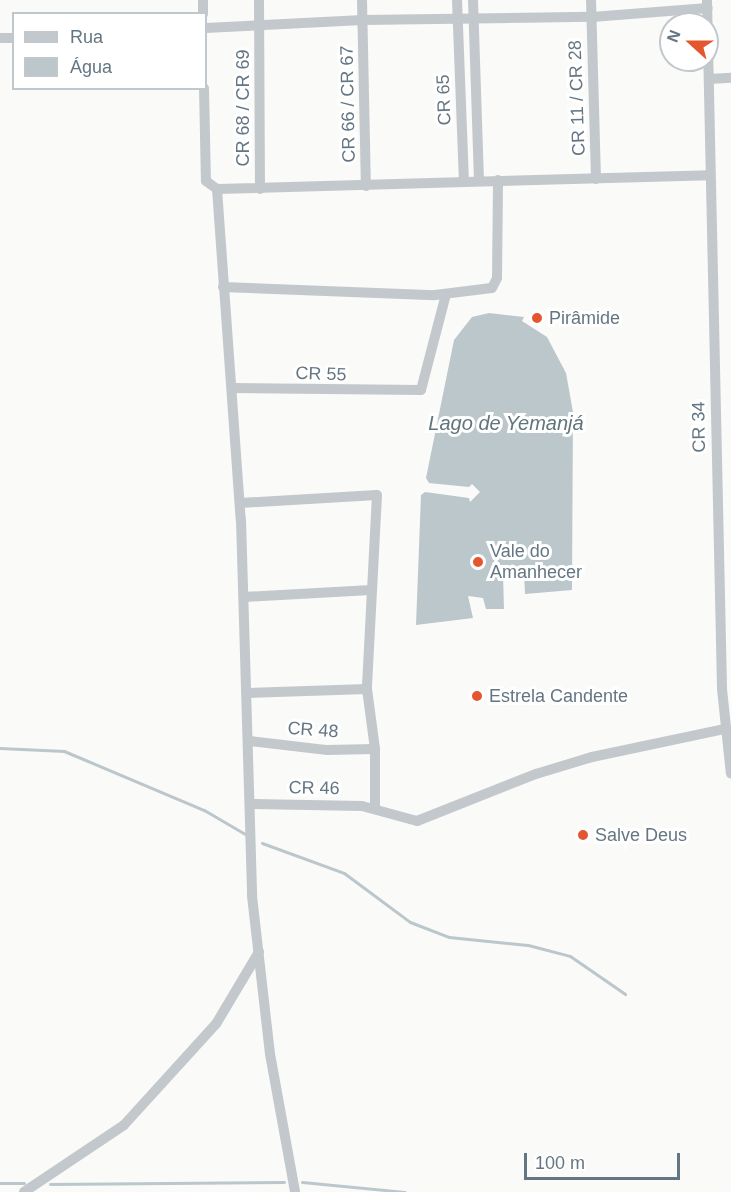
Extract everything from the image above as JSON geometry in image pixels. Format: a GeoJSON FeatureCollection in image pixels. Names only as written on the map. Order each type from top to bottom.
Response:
{"type":"FeatureCollection","features":[{"type":"Feature","properties":{"kind":"street","name":"CR 68 / CR 69"},"geometry":{"type":"LineString","coordinates":[[259,0],[260,189]]}},
{"type":"Feature","properties":{"kind":"street","name":"CR 66 / CR 67"},"geometry":{"type":"LineString","coordinates":[[362,0],[366,186]]}},
{"type":"Feature","properties":{"kind":"street","name":"CR 65"},"geometry":{"type":"LineString","coordinates":[[457,0],[464,181]]}},
{"type":"Feature","properties":{"kind":"street"},"geometry":{"type":"LineString","coordinates":[[473,0],[479,180]]}},
{"type":"Feature","properties":{"kind":"street","name":"CR 11 / CR 28"},"geometry":{"type":"LineString","coordinates":[[591,0],[596,179]]}},
{"type":"Feature","properties":{"kind":"street"},"geometry":{"type":"LineString","coordinates":[[207,28],[363,20],[592,17],[708,4]]}},
{"type":"Feature","properties":{"kind":"street","name":"CR 34"},"geometry":{"type":"LineString","coordinates":[[708,4],[710,175],[727,688],[725,729],[731,774]]}},
{"type":"Feature","properties":{"kind":"street"},"geometry":{"type":"LineString","coordinates":[[709,79],[731,78]]}},
{"type":"Feature","properties":{"kind":"street"},"geometry":{"type":"LineString","coordinates":[[204,90],[206,182],[217,189],[710,175]]}},
{"type":"Feature","properties":{"kind":"street"},"geometry":{"type":"LineString","coordinates":[[223,287],[446,294],[495,284],[498,180]]}},
{"type":"Feature","properties":{"kind":"street"},"geometry":{"type":"LineString","coordinates":[[217,189],[240,504],[252,804],[252,896],[270,1054],[295,1192]]}},
{"type":"Feature","properties":{"kind":"street","name":"CR 55"},"geometry":{"type":"LineString","coordinates":[[232,388],[410,393],[422,389],[446,294]]}},
{"type":"Feature","properties":{"kind":"street"},"geometry":{"type":"LineString","coordinates":[[240,504],[377,495],[370,590],[367,689],[375,749],[375,809]]}},
{"type":"Feature","properties":{"kind":"street"},"geometry":{"type":"LineString","coordinates":[[244,597],[370,590]]}},
{"type":"Feature","properties":{"kind":"street"},"geometry":{"type":"LineString","coordinates":[[248,693],[367,689]]}},
{"type":"Feature","properties":{"kind":"street","name":"CR 46"},"geometry":{"type":"LineString","coordinates":[[252,804],[362,806],[417,821],[592,757],[725,729]]}},
{"type":"Feature","properties":{"kind":"street","name":"CR 48"},"geometry":{"type":"LineString","coordinates":[[250,741],[327,750],[375,749]]}},
{"type":"Feature","properties":{"kind":"street"},"geometry":{"type":"LineString","coordinates":[[24,1192],[124,1125],[216,1024],[259,952]]}},
{"type":"Feature","properties":{"kind":"water","name":"Lago de Yemanjá"},"geometry":{"type":"Polygon","coordinates":[[[489,313],[524,317],[522,321],[547,337],[566,373],[573,412],[572,590],[525,594],[524,572],[512,564],[503,575],[504,609],[486,609],[483,598],[468,596],[473,618],[416,625],[421,495],[425,492],[469,498],[470,502],[480,492],[472,484],[469,487],[429,483],[426,478],[454,340],[472,317],[489,313]]]}},
{"type":"Feature","properties":{"kind":"waterway"},"geometry":{"type":"LineString","coordinates":[[0,748],[64,751],[204,810],[245,834]]}},
{"type":"Feature","properties":{"kind":"waterway"},"geometry":{"type":"LineString","coordinates":[[262,843],[344,873],[410,922],[449,937],[528,945],[570,956],[625,994]]}},
{"type":"Feature","properties":{"kind":"waterway"},"geometry":{"type":"LineString","coordinates":[[50,1184],[284,1182]]}},
{"type":"Feature","properties":{"kind":"waterway"},"geometry":{"type":"LineString","coordinates":[[302,1182],[405,1192]]}},
{"type":"Feature","properties":{"kind":"waterway"},"geometry":{"type":"LineString","coordinates":[[0,1183],[24,1183]]}},
{"type":"Feature","properties":{"kind":"place","name":"Pirâmide"},"geometry":{"type":"Point","coordinates":[537,318]}},
{"type":"Feature","properties":{"kind":"place","name":"Vale do Amanhecer"},"geometry":{"type":"Point","coordinates":[478,562]}},
{"type":"Feature","properties":{"kind":"place","name":"Estrela Candente"},"geometry":{"type":"Point","coordinates":[477,696]}},
{"type":"Feature","properties":{"kind":"place","name":"Salve Deus"},"geometry":{"type":"Point","coordinates":[583,835]}}]}
